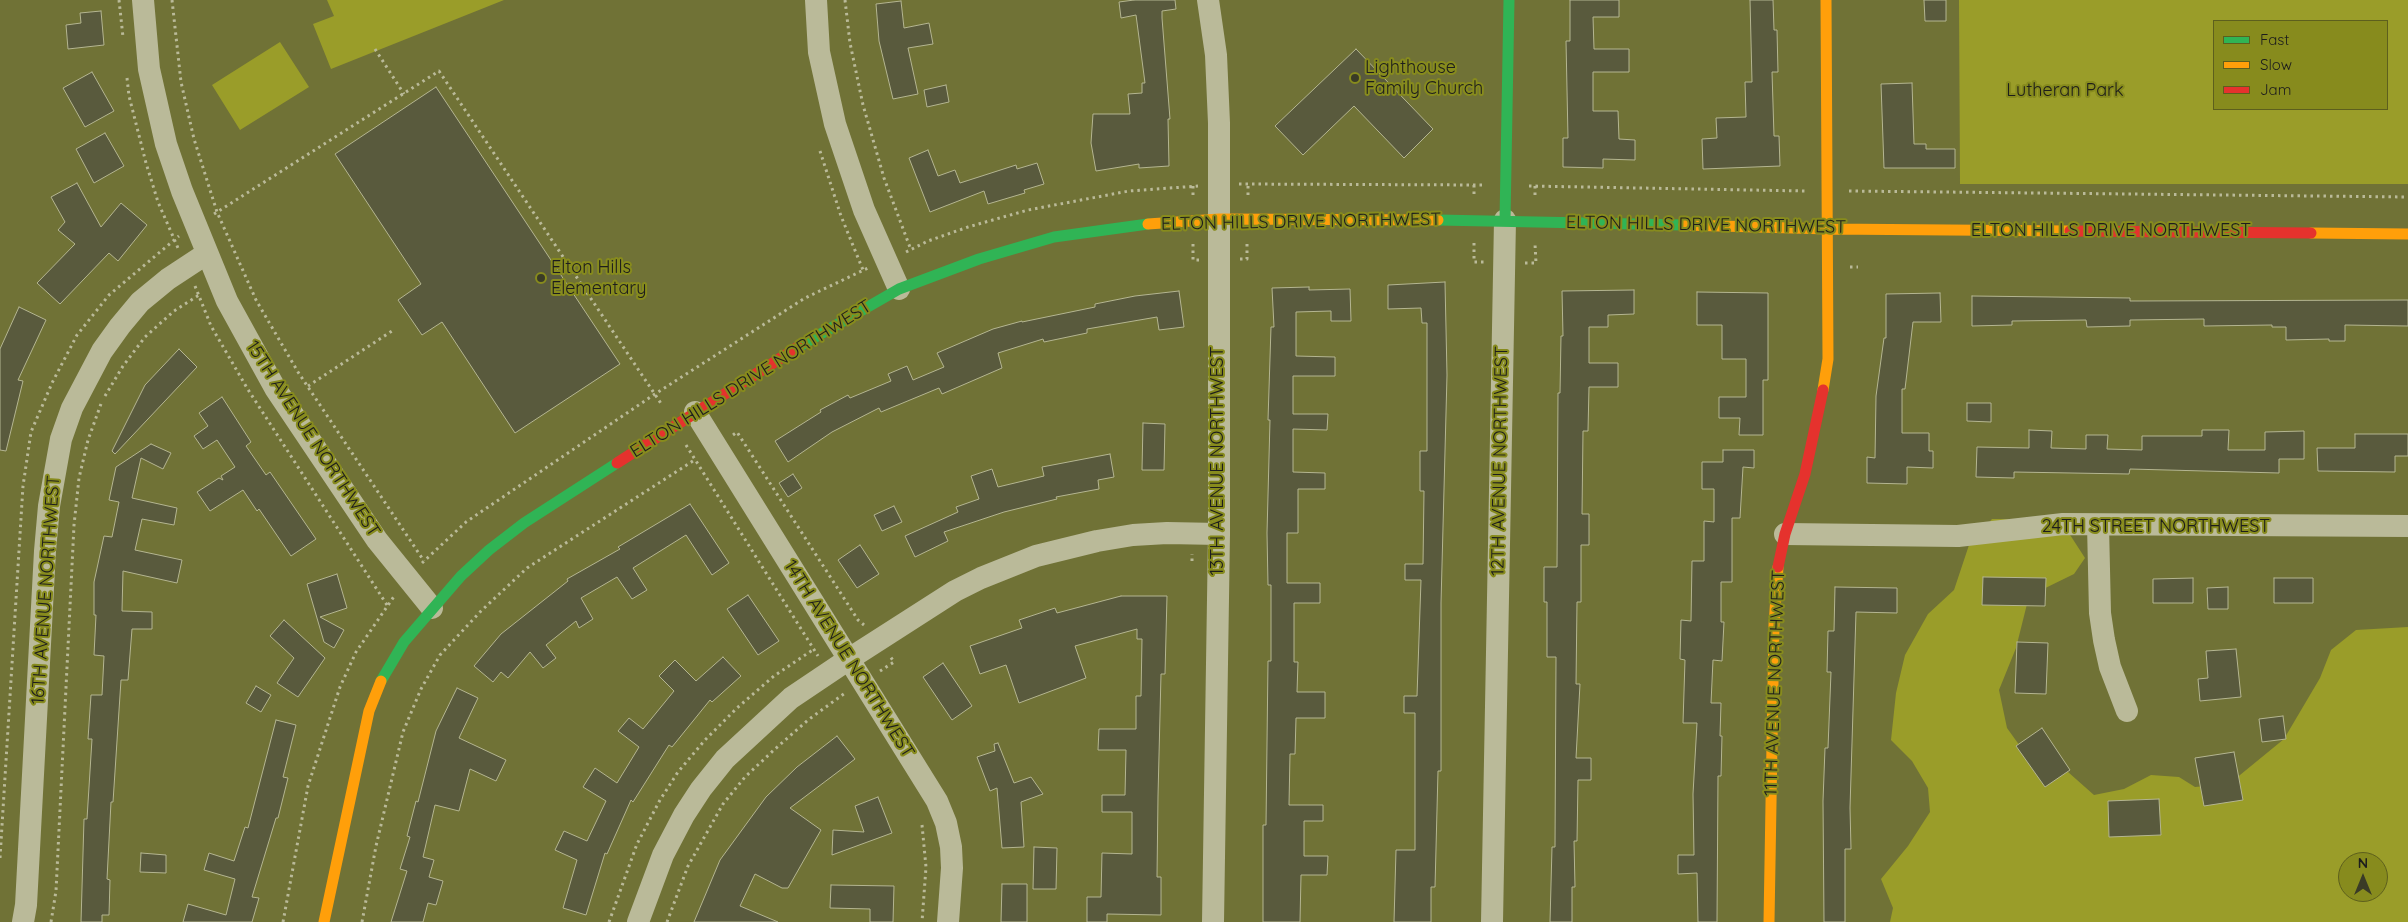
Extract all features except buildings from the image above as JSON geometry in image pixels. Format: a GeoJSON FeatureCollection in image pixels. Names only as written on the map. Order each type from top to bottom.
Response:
{"type":"FeatureCollection","features":[{"type":"Feature","properties":{"kind":"main road","name":"12TH AVENUE NORTHWEST"},"geometry":{"type":"LineString","coordinates":[[1505,220],[1509,0]]}},
{"type":"Feature","properties":{"kind":"main road","name":"11TH AVENUE NORTHWEST"},"geometry":{"type":"LineString","coordinates":[[1769,922],[1774,624],[1778,566],[1785,534],[1805,474],[1825,388],[1829,344],[1826,0]]}},
{"type":"Feature","properties":{"kind":"main road","name":"ELTON HILLS DRIVE NORTHWEST"},"geometry":{"type":"LineString","coordinates":[[324,922],[369,711],[382,680],[404,642],[432,608],[482,557],[524,523],[822,331],[899,289],[979,259],[1054,237],[1126,226],[1219,219],[1505,220],[1829,229],[2408,234]]}},
{"type":"Feature","properties":{"kind":"street","name":"15TH AVENUE NORTHWEST"},"geometry":{"type":"LineString","coordinates":[[143,0],[149,69],[159,115],[182,191],[206,254],[228,301],[275,388],[377,540],[432,608]]}},
{"type":"Feature","properties":{"kind":"street"},"geometry":{"type":"LineString","coordinates":[[816,0],[819,52],[835,124],[864,210],[899,289]]}},
{"type":"Feature","properties":{"kind":"street","name":"13TH AVENUE NORTHWEST"},"geometry":{"type":"LineString","coordinates":[[1208,0],[1217,74],[1219,219],[1219,534],[1212,922]]}},
{"type":"Feature","properties":{"kind":"street","name":"12TH AVENUE NORTHWEST"},"geometry":{"type":"LineString","coordinates":[[1492,922],[1505,220]]}},
{"type":"Feature","properties":{"kind":"street","name":"16TH AVENUE NORTHWEST"},"geometry":{"type":"LineString","coordinates":[[23,922],[26,904],[45,551],[49,506],[61,439],[72,408],[102,351],[120,326],[140,302],[168,279],[206,254]]}},
{"type":"Feature","properties":{"kind":"street","name":"14TH AVENUE NORTHWEST"},"geometry":{"type":"LineString","coordinates":[[695,412],[926,781],[946,823],[952,868],[948,922]]}},
{"type":"Feature","properties":{"kind":"street","name":"24TH STREET NORTHWEST"},"geometry":{"type":"LineString","coordinates":[[1785,534],[1958,536],[2063,524],[2098,526],[2408,526]]}},
{"type":"Feature","properties":{"kind":"street"},"geometry":{"type":"LineString","coordinates":[[2098,526],[2100,613],[2104,640],[2110,668],[2127,712]]}},
{"type":"Feature","properties":{"kind":"street"},"geometry":{"type":"LineString","coordinates":[[638,922],[663,855],[701,788],[725,759],[791,698],[955,591],[981,578],[1036,556],[1097,541],[1133,535],[1167,533],[1219,534]]}},
{"type":"Feature","properties":{"kind":"path"},"geometry":{"type":"LineString","coordinates":[[172,0],[181,82],[194,139],[217,212],[256,300],[279,342],[424,561],[466,522],[655,394],[804,298],[863,270]]}},
{"type":"Feature","properties":{"kind":"path"},"geometry":{"type":"LineString","coordinates":[[845,0],[850,42],[863,105],[884,178],[911,250],[928,241],[968,226],[1028,210],[1129,191],[1193,186]]}},
{"type":"Feature","properties":{"kind":"path"},"geometry":{"type":"LineString","coordinates":[[375,49],[404,94]]}},
{"type":"Feature","properties":{"kind":"path"},"geometry":{"type":"LineString","coordinates":[[217,212],[439,71],[655,394]]}},
{"type":"Feature","properties":{"kind":"path"},"geometry":{"type":"LineString","coordinates":[[1248,184],[1474,185]]}},
{"type":"Feature","properties":{"kind":"path"},"geometry":{"type":"LineString","coordinates":[[1535,186],[1801,191]]}},
{"type":"Feature","properties":{"kind":"path"},"geometry":{"type":"LineString","coordinates":[[1856,191],[2408,197]]}},
{"type":"Feature","properties":{"kind":"path"},"geometry":{"type":"LineString","coordinates":[[50,922],[56,891],[74,525],[79,478],[88,440],[102,401],[123,366],[145,337],[174,311],[199,296],[211,326],[247,388],[386,605],[356,652],[340,688],[325,731],[308,786],[283,922]]}},
{"type":"Feature","properties":{"kind":"path"},"geometry":{"type":"LineString","coordinates":[[308,386],[394,329]]}},
{"type":"Feature","properties":{"kind":"path"},"geometry":{"type":"LineString","coordinates":[[737,432],[858,620]]}},
{"type":"Feature","properties":{"kind":"path"},"geometry":{"type":"LineString","coordinates":[[362,922],[376,846],[403,732],[421,689],[440,655],[481,611],[527,568],[696,460],[813,650]]}},
{"type":"Feature","properties":{"kind":"path"},"geometry":{"type":"LineString","coordinates":[[667,922],[682,881],[700,842],[723,804],[745,777],[815,715],[844,694],[849,702]]}},
{"type":"Feature","properties":{"kind":"path"},"geometry":{"type":"LineString","coordinates":[[920,818],[923,827],[926,867],[922,922]]}},
{"type":"Feature","properties":{"kind":"green space"},"geometry":{"type":"Polygon","coordinates":[[[327,0],[504,0],[331,69],[313,24],[334,16],[327,0]]]}},
{"type":"Feature","properties":{"kind":"green space","name":"Lutheran Park"},"geometry":{"type":"Polygon","coordinates":[[[1959,0],[2408,0],[2408,184],[1960,184],[1959,0]]]}},
{"type":"Feature","properties":{"kind":"green space"},"geometry":{"type":"Polygon","coordinates":[[[280,42],[309,87],[240,130],[212,85],[280,42]]]}},
{"type":"Feature","properties":{"kind":"green space"},"geometry":{"type":"Polygon","coordinates":[[[1992,519],[2033,519],[2063,524],[2085,558],[2074,574],[2029,596],[2016,648],[1999,690],[2007,728],[2030,760],[2068,772],[2094,795],[2124,789],[2151,775],[2179,777],[2195,787],[2229,784],[2284,739],[2320,678],[2331,650],[2356,630],[2408,627],[2408,922],[1890,922],[1893,908],[1881,879],[1908,846],[1930,812],[1928,788],[1912,761],[1891,740],[1896,693],[1905,655],[1928,614],[1954,590],[1969,545],[1992,519]]]}},
{"type":"Feature","properties":{"kind":"traffic: fast"},"geometry":{"type":"LineString","coordinates":[[1505,220],[1509,0]]}},
{"type":"Feature","properties":{"kind":"traffic: fast"},"geometry":{"type":"LineString","coordinates":[[1438,220],[1684,225]]}},
{"type":"Feature","properties":{"kind":"traffic: fast"},"geometry":{"type":"LineString","coordinates":[[798,347],[899,289],[979,259],[1054,237],[1148,224]]}},
{"type":"Feature","properties":{"kind":"traffic: fast"},"geometry":{"type":"LineString","coordinates":[[381,681],[404,642],[461,576],[489,550],[524,523],[617,463]]}},
{"type":"Feature","properties":{"kind":"traffic: slow"},"geometry":{"type":"LineString","coordinates":[[1823,390],[1828,359],[1826,0]]}},
{"type":"Feature","properties":{"kind":"traffic: slow"},"geometry":{"type":"LineString","coordinates":[[1148,224],[1219,219],[1438,220]]}},
{"type":"Feature","properties":{"kind":"traffic: slow"},"geometry":{"type":"LineString","coordinates":[[1684,225],[1829,229],[2070,231]]}},
{"type":"Feature","properties":{"kind":"traffic: slow"},"geometry":{"type":"LineString","coordinates":[[2311,233],[2408,234]]}},
{"type":"Feature","properties":{"kind":"traffic: slow"},"geometry":{"type":"LineString","coordinates":[[1769,922],[1774,625],[1778,567]]}},
{"type":"Feature","properties":{"kind":"traffic: slow"},"geometry":{"type":"LineString","coordinates":[[324,922],[369,711],[381,681]]}},
{"type":"Feature","properties":{"kind":"traffic: jam"},"geometry":{"type":"LineString","coordinates":[[2070,231],[2311,233]]}},
{"type":"Feature","properties":{"kind":"traffic: jam"},"geometry":{"type":"LineString","coordinates":[[617,463],[798,347]]}},
{"type":"Feature","properties":{"kind":"traffic: jam"},"geometry":{"type":"LineString","coordinates":[[1778,567],[1785,534],[1805,474],[1823,390]]}},
{"type":"Feature","properties":{"kind":"place","name":"Lighthouse Family Church"},"geometry":{"type":"Point","coordinates":[1355,78]}},
{"type":"Feature","properties":{"kind":"place","name":"Elton Hills Elementary"},"geometry":{"type":"Point","coordinates":[541,278]}}]}
